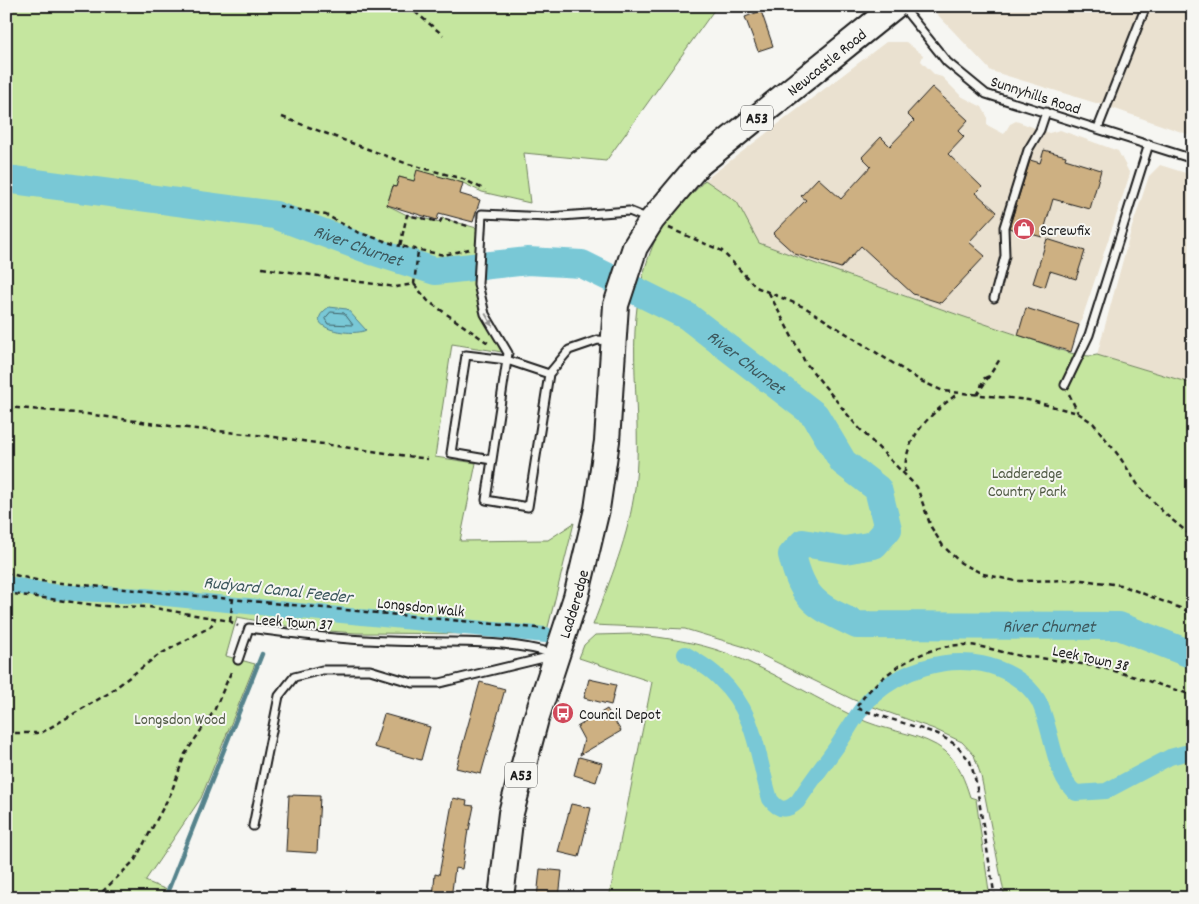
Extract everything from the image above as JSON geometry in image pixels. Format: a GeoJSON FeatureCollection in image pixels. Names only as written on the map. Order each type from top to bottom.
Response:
{"type":"FeatureCollection","features":[{"type":"Feature","properties":{"kind":"highway","name":"Newcastle Road"},"geometry":{"type":"LineString","coordinates":[[616,305],[635,246],[652,220],[698,165],[895,6]]}},
{"type":"Feature","properties":{"kind":"highway","name":"Ladderedge"},"geometry":{"type":"LineString","coordinates":[[501,898],[511,813],[536,719],[576,597],[597,509],[607,441],[616,305]]}},
{"type":"Feature","properties":{"kind":"lane","name":"Sunnyhills Road"},"geometry":{"type":"LineString","coordinates":[[902,6],[947,62],[986,94],[1193,159]]}},
{"type":"Feature","properties":{"kind":"lane"},"geometry":{"type":"LineString","coordinates":[[1098,128],[1146,6]]}},
{"type":"Feature","properties":{"kind":"lane"},"geometry":{"type":"LineString","coordinates":[[994,298],[1005,256],[1004,227],[1028,150],[1040,130],[1046,112]]}},
{"type":"Feature","properties":{"kind":"lane"},"geometry":{"type":"LineString","coordinates":[[1065,386],[1089,335],[1149,144]]}},
{"type":"Feature","properties":{"kind":"lane"},"geometry":{"type":"LineString","coordinates":[[613,341],[598,340],[569,350],[548,374],[528,507],[486,500],[508,356],[485,314],[478,284],[482,214],[548,217],[629,211],[652,220]]}},
{"type":"Feature","properties":{"kind":"lane"},"geometry":{"type":"LineString","coordinates":[[492,460],[451,453],[466,355],[508,356],[548,374]]}},
{"type":"Feature","properties":{"kind":"lane","name":"Leek Town 37"},"geometry":{"type":"LineString","coordinates":[[238,660],[249,628],[313,636],[388,641],[462,642],[531,647],[561,644]]}},
{"type":"Feature","properties":{"kind":"lane"},"geometry":{"type":"LineString","coordinates":[[253,826],[279,696],[294,677],[322,670],[370,670],[412,683],[440,683],[561,644]]}},
{"type":"Feature","properties":{"kind":"path"},"geometry":{"type":"LineString","coordinates":[[408,6],[443,35]]}},
{"type":"Feature","properties":{"kind":"path"},"geometry":{"type":"LineString","coordinates":[[282,117],[405,163],[463,179],[485,190]]}},
{"type":"Feature","properties":{"kind":"path"},"geometry":{"type":"LineString","coordinates":[[279,206],[326,215],[357,232],[418,252],[444,255],[458,253],[468,250],[470,243]]}},
{"type":"Feature","properties":{"kind":"path"},"geometry":{"type":"LineString","coordinates":[[400,246],[407,215],[440,222],[442,218],[474,228],[472,235]]}},
{"type":"Feature","properties":{"kind":"path"},"geometry":{"type":"LineString","coordinates":[[652,220],[722,251],[756,287],[806,308],[921,381],[943,391],[1028,400],[1078,413],[1092,423],[1152,499],[1193,537]]}},
{"type":"Feature","properties":{"kind":"path"},"geometry":{"type":"LineString","coordinates":[[418,252],[414,284],[428,301],[482,341],[491,345]]}},
{"type":"Feature","properties":{"kind":"path"},"geometry":{"type":"LineString","coordinates":[[262,268],[396,287],[414,284]]}},
{"type":"Feature","properties":{"kind":"path"},"geometry":{"type":"LineString","coordinates":[[768,292],[806,362],[856,424],[917,487],[932,527],[943,546],[961,563],[983,574],[1015,581],[1082,580],[1121,585],[1193,614]]}},
{"type":"Feature","properties":{"kind":"path"},"geometry":{"type":"LineString","coordinates":[[977,394],[1000,359]]}},
{"type":"Feature","properties":{"kind":"path"},"geometry":{"type":"LineString","coordinates":[[1065,386],[1078,413]]}},
{"type":"Feature","properties":{"kind":"path"},"geometry":{"type":"LineString","coordinates":[[905,473],[905,455],[919,429],[958,394]]}},
{"type":"Feature","properties":{"kind":"path"},"geometry":{"type":"LineString","coordinates":[[6,407],[87,414],[177,427],[267,436],[428,459]]}},
{"type":"Feature","properties":{"kind":"path","name":"Longsdon Walk"},"geometry":{"type":"LineString","coordinates":[[6,573],[40,581],[547,630],[561,644]]}},
{"type":"Feature","properties":{"kind":"path"},"geometry":{"type":"LineString","coordinates":[[6,593],[102,606],[149,607],[230,621],[233,600]]}},
{"type":"Feature","properties":{"kind":"path"},"geometry":{"type":"LineString","coordinates":[[6,734],[41,734],[110,693],[157,656],[210,627],[215,619]]}},
{"type":"Feature","properties":{"kind":"path","name":"Leek Town 38"},"geometry":{"type":"LineString","coordinates":[[995,898],[976,782],[970,761],[956,745],[938,734],[856,708],[864,696],[896,668],[942,647],[966,645],[995,648],[1020,656],[1099,668],[1193,695]]}},
{"type":"Feature","properties":{"kind":"path"},"geometry":{"type":"LineString","coordinates":[[96,898],[135,860],[171,793],[186,754],[214,712],[226,679],[238,660]]}},
{"type":"Feature","properties":{"kind":"shaded area"},"geometry":{"type":"Polygon","coordinates":[[[944,6],[1193,6],[1193,136],[1112,108],[991,71],[936,13],[944,6]]]}},
{"type":"Feature","properties":{"kind":"shaded area"},"geometry":{"type":"Polygon","coordinates":[[[886,42],[906,42],[923,55],[921,61],[935,75],[942,77],[961,96],[982,107],[987,116],[987,125],[1004,134],[1010,124],[1016,121],[1049,133],[1060,130],[1118,151],[1130,174],[1071,352],[976,321],[759,243],[737,202],[705,180],[886,42]]]}},
{"type":"Feature","properties":{"kind":"shaded area"},"geometry":{"type":"Polygon","coordinates":[[[1160,165],[1192,175],[1193,384],[1097,355],[1132,227],[1149,176],[1160,165]]]}},
{"type":"Feature","properties":{"kind":"green space","name":"Longsdon Wood"},"geometry":{"type":"Polygon","coordinates":[[[6,6],[717,6],[606,161],[524,153],[530,203],[482,192],[463,183],[414,181],[399,177],[396,187],[393,186],[387,205],[407,215],[440,222],[442,218],[480,229],[478,284],[485,314],[508,353],[452,344],[435,457],[476,463],[460,541],[548,540],[574,523],[546,635],[544,639],[485,634],[356,633],[302,629],[237,617],[226,656],[255,664],[201,798],[145,881],[187,898],[6,898],[6,6]]]}},
{"type":"Feature","properties":{"kind":"green space","name":"Ladderedge Country Park"},"geometry":{"type":"Polygon","coordinates":[[[705,180],[737,202],[759,243],[1061,350],[1080,355],[1097,355],[1193,384],[1193,898],[1005,898],[981,776],[974,755],[962,742],[934,729],[854,700],[745,647],[685,629],[593,625],[624,541],[635,488],[637,460],[636,318],[647,262],[664,225],[705,180]]]}},
{"type":"Feature","properties":{"kind":"green space"},"geometry":{"type":"Polygon","coordinates":[[[634,634],[692,643],[726,653],[744,660],[849,714],[867,722],[927,741],[945,751],[957,766],[970,797],[976,799],[990,898],[609,898],[652,682],[579,658],[584,645],[595,635],[634,634]]]}},
{"type":"Feature","properties":{"kind":"water"},"geometry":{"type":"Polygon","coordinates":[[[329,307],[347,309],[366,330],[360,332],[341,332],[323,326],[320,321],[321,315],[329,307]]]}},
{"type":"Feature","properties":{"kind":"building"},"geometry":{"type":"Polygon","coordinates":[[[761,11],[773,46],[758,51],[745,17],[761,11]]]}},
{"type":"Feature","properties":{"kind":"building"},"geometry":{"type":"Polygon","coordinates":[[[932,87],[968,120],[958,131],[964,137],[948,154],[982,187],[976,193],[997,212],[969,242],[985,256],[941,303],[913,294],[861,246],[841,268],[795,254],[773,234],[806,200],[801,196],[818,178],[841,199],[871,166],[862,157],[881,137],[890,146],[914,121],[907,114],[932,87]]]}},
{"type":"Feature","properties":{"kind":"building"},"geometry":{"type":"Polygon","coordinates":[[[1044,150],[1066,156],[1065,159],[1101,170],[1090,209],[1053,199],[1042,237],[1009,228],[1030,160],[1040,163],[1044,150]]]}},
{"type":"Feature","properties":{"kind":"building"},"geometry":{"type":"Polygon","coordinates":[[[417,170],[463,183],[460,194],[480,200],[473,222],[439,213],[437,220],[387,205],[393,186],[396,187],[399,177],[414,181],[417,170]]]}},
{"type":"Feature","properties":{"kind":"building"},"geometry":{"type":"Polygon","coordinates":[[[1047,239],[1085,251],[1076,279],[1050,271],[1045,287],[1033,283],[1047,239]]]}},
{"type":"Feature","properties":{"kind":"building"},"geometry":{"type":"Polygon","coordinates":[[[1026,308],[1079,325],[1071,352],[1018,335],[1026,308]]]}},
{"type":"Feature","properties":{"kind":"building"},"geometry":{"type":"Polygon","coordinates":[[[589,679],[616,685],[611,705],[584,698],[589,679]]]}},
{"type":"Feature","properties":{"kind":"building"},"geometry":{"type":"Polygon","coordinates":[[[480,682],[505,689],[481,774],[456,768],[480,682]]]}},
{"type":"Feature","properties":{"kind":"building"},"geometry":{"type":"Polygon","coordinates":[[[607,709],[621,731],[580,755],[584,740],[577,727],[607,709]]]}},
{"type":"Feature","properties":{"kind":"building"},"geometry":{"type":"Polygon","coordinates":[[[384,714],[430,727],[421,760],[374,747],[384,714]]]}},
{"type":"Feature","properties":{"kind":"building"},"geometry":{"type":"Polygon","coordinates":[[[579,757],[602,763],[596,782],[574,775],[579,757]]]}},
{"type":"Feature","properties":{"kind":"building"},"geometry":{"type":"Polygon","coordinates":[[[289,795],[320,796],[317,853],[286,851],[289,795]]]}},
{"type":"Feature","properties":{"kind":"building"},"geometry":{"type":"Polygon","coordinates":[[[453,798],[467,801],[466,805],[474,806],[462,869],[455,868],[451,898],[433,898],[435,874],[439,875],[453,798]]]}},
{"type":"Feature","properties":{"kind":"building"},"geometry":{"type":"Polygon","coordinates":[[[571,804],[591,808],[579,857],[558,852],[571,804]]]}},
{"type":"Feature","properties":{"kind":"building"},"geometry":{"type":"Polygon","coordinates":[[[540,869],[562,871],[559,898],[537,898],[540,869]]]}},
{"type":"Feature","properties":{"kind":"waterway","name":"River Churnet"},"geometry":{"type":"LineString","coordinates":[[6,179],[275,215],[375,252],[435,271],[528,261],[582,264],[687,316],[815,415],[843,462],[878,489],[888,529],[874,545],[845,550],[803,543],[792,555],[801,582],[813,600],[821,606],[857,625],[1119,626],[1193,655]]}},
{"type":"Feature","properties":{"kind":"waterway","name":"Rudyard Canal Feeder"},"geometry":{"type":"LineString","coordinates":[[6,584],[51,592],[145,596],[546,635]]}},
{"type":"Feature","properties":{"kind":"waterway"},"geometry":{"type":"LineString","coordinates":[[165,898],[262,654]]}},
{"type":"Feature","properties":{"kind":"waterway","name":"Rudyard Canal Feeder"},"geometry":{"type":"LineString","coordinates":[[685,654],[715,674],[732,692],[741,706],[754,735],[770,799],[777,806],[784,809],[791,807],[798,801],[859,712],[873,696],[897,679],[938,664],[968,662],[990,666],[1014,676],[1028,687],[1038,700],[1043,711],[1062,775],[1076,793],[1106,791],[1170,757],[1185,753]]}},
{"type":"Feature","properties":{"kind":"place","name":"Screwfix"},"geometry":{"type":"Point","coordinates":[1024,229]}},
{"type":"Feature","properties":{"kind":"place","name":"Council Depot"},"geometry":{"type":"Point","coordinates":[563,713]}}]}
